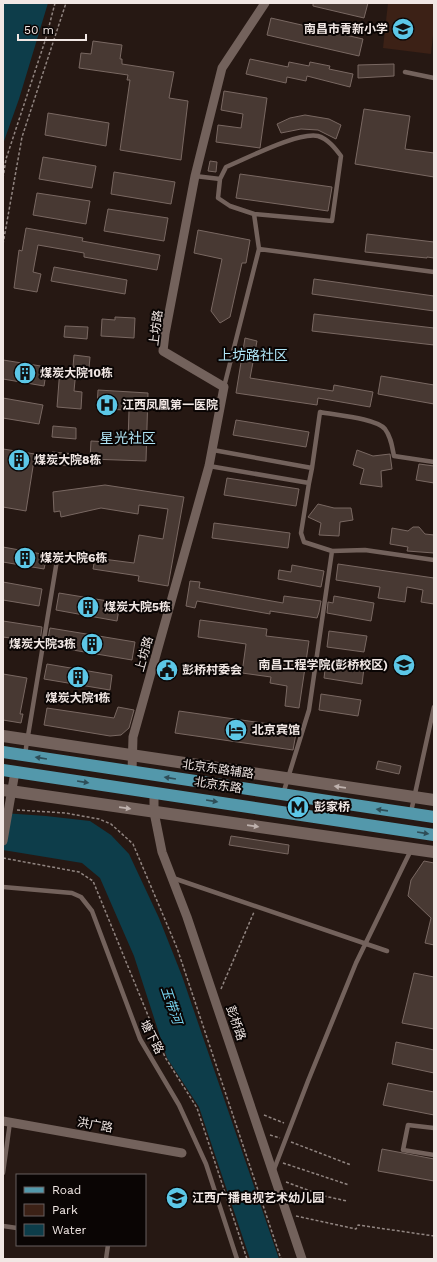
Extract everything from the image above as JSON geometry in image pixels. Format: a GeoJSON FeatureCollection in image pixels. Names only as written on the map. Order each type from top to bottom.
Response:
{"type":"FeatureCollection","features":[{"type":"Feature","properties":{"kind":"main road","name":"北京东路辅路"},"geometry":{"type":"LineString","coordinates":[[3,736],[434,800]]}},
{"type":"Feature","properties":{"kind":"main road","name":"北京东路"},"geometry":{"type":"LineString","coordinates":[[3,752],[434,817]]}},
{"type":"Feature","properties":{"kind":"main road","name":"北京东路"},"geometry":{"type":"LineString","coordinates":[[9,771],[434,835]]}},
{"type":"Feature","properties":{"kind":"main road"},"geometry":{"type":"LineString","coordinates":[[7,791],[434,852]]}},
{"type":"Feature","properties":{"kind":"street","name":"上坊路"},"geometry":{"type":"LineString","coordinates":[[132,772],[134,737],[209,466],[224,387],[163,351],[195,176],[222,68],[265,3]]}},
{"type":"Feature","properties":{"kind":"street"},"geometry":{"type":"LineString","coordinates":[[3,841],[7,812],[9,771]]}},
{"type":"Feature","properties":{"kind":"street","name":"彭桥路"},"geometry":{"type":"LineString","coordinates":[[154,793],[154,812],[162,852],[187,917],[302,1259]]}},
{"type":"Feature","properties":{"kind":"street","name":"洪广路"},"geometry":{"type":"LineString","coordinates":[[6,1122],[182,1153]]}},
{"type":"Feature","properties":{"kind":"lane"},"geometry":{"type":"LineString","coordinates":[[406,72],[434,78]]}},
{"type":"Feature","properties":{"kind":"lane"},"geometry":{"type":"LineString","coordinates":[[319,136],[333,145],[341,156],[332,221],[254,214],[230,206],[218,198],[220,179],[226,167],[299,137],[319,136]]}},
{"type":"Feature","properties":{"kind":"lane"},"geometry":{"type":"LineString","coordinates":[[195,176],[220,179]]}},
{"type":"Feature","properties":{"kind":"lane"},"geometry":{"type":"LineString","coordinates":[[224,387],[259,249],[254,214]]}},
{"type":"Feature","properties":{"kind":"lane"},"geometry":{"type":"LineString","coordinates":[[259,249],[434,272]]}},
{"type":"Feature","properties":{"kind":"lane"},"geometry":{"type":"LineString","coordinates":[[434,462],[394,456],[391,442],[384,428],[374,422],[320,412],[301,538],[304,542],[332,551],[365,550],[434,560]]}},
{"type":"Feature","properties":{"kind":"lane"},"geometry":{"type":"LineString","coordinates":[[213,450],[312,468]]}},
{"type":"Feature","properties":{"kind":"lane"},"geometry":{"type":"LineString","coordinates":[[209,466],[309,483]]}},
{"type":"Feature","properties":{"kind":"lane"},"geometry":{"type":"LineString","coordinates":[[283,795],[309,710],[332,551]]}},
{"type":"Feature","properties":{"kind":"lane"},"geometry":{"type":"LineString","coordinates":[[24,755],[58,554]]}},
{"type":"Feature","properties":{"kind":"lane"},"geometry":{"type":"LineString","coordinates":[[411,814],[434,707]]}},
{"type":"Feature","properties":{"kind":"lane"},"geometry":{"type":"LineString","coordinates":[[273,1173],[291,1125],[366,944],[412,848]]}},
{"type":"Feature","properties":{"kind":"lane"},"geometry":{"type":"LineString","coordinates":[[172,877],[387,951]]}},
{"type":"Feature","properties":{"kind":"lane","name":"塘下路"},"geometry":{"type":"LineString","coordinates":[[3,887],[72,893],[81,897],[92,910],[140,1039],[179,1105],[206,1164],[237,1259]]}},
{"type":"Feature","properties":{"kind":"lane"},"geometry":{"type":"LineString","coordinates":[[3,1172],[6,1122]]}},
{"type":"Feature","properties":{"kind":"lane"},"geometry":{"type":"LineString","coordinates":[[434,1128],[408,1125],[403,1150],[434,1155]]}},
{"type":"Feature","properties":{"kind":"lane"},"geometry":{"type":"LineString","coordinates":[[3,1226],[16,1228]]}},
{"type":"Feature","properties":{"kind":"lane"},"geometry":{"type":"LineString","coordinates":[[106,1259],[108,1246]]}},
{"type":"Feature","properties":{"kind":"path"},"geometry":{"type":"LineString","coordinates":[[3,178],[6,159],[46,38],[55,3]]}},
{"type":"Feature","properties":{"kind":"path"},"geometry":{"type":"LineString","coordinates":[[3,244],[22,137],[66,3]]}},
{"type":"Feature","properties":{"kind":"path"},"geometry":{"type":"LineString","coordinates":[[7,812],[65,813],[99,819],[111,824],[133,844],[177,948],[281,1259]]}},
{"type":"Feature","properties":{"kind":"path"},"geometry":{"type":"LineString","coordinates":[[3,858],[79,872],[93,881],[165,1056],[198,1108],[247,1259]]}},
{"type":"Feature","properties":{"kind":"path"},"geometry":{"type":"LineString","coordinates":[[221,990],[222,984],[257,906]]}},
{"type":"Feature","properties":{"kind":"path"},"geometry":{"type":"LineString","coordinates":[[252,1111],[291,1125]]}},
{"type":"Feature","properties":{"kind":"path"},"geometry":{"type":"LineString","coordinates":[[259,1130],[351,1165]]}},
{"type":"Feature","properties":{"kind":"path"},"geometry":{"type":"LineString","coordinates":[[278,1161],[350,1185]]}},
{"type":"Feature","properties":{"kind":"path"},"geometry":{"type":"LineString","coordinates":[[273,1173],[287,1182],[324,1196],[347,1201]]}},
{"type":"Feature","properties":{"kind":"path"},"geometry":{"type":"LineString","coordinates":[[287,1214],[356,1229],[358,1225],[434,1236]]}},
{"type":"Feature","properties":{"kind":"green space","name":"南昌市青新小学"},"geometry":{"type":"Polygon","coordinates":[[[388,3],[434,3],[434,26],[431,54],[383,48],[388,3]]]}},
{"type":"Feature","properties":{"kind":"water"},"geometry":{"type":"Polygon","coordinates":[[[3,3],[48,3],[19,99],[3,144],[3,3]]]}},
{"type":"Feature","properties":{"kind":"water","name":"玉带河"},"geometry":{"type":"Polygon","coordinates":[[[3,813],[90,821],[111,835],[129,854],[159,918],[182,976],[279,1259],[250,1259],[199,1107],[167,1058],[134,956],[100,878],[82,863],[3,850],[3,813]]]}},
{"type":"Feature","properties":{"kind":"building"},"geometry":{"type":"Polygon","coordinates":[[[313,3],[368,3],[364,18],[313,6],[313,3]]]}},
{"type":"Feature","properties":{"kind":"building"},"geometry":{"type":"Polygon","coordinates":[[[271,18],[363,39],[359,56],[267,35],[271,18]]]}},
{"type":"Feature","properties":{"kind":"building"},"geometry":{"type":"Polygon","coordinates":[[[93,41],[122,45],[120,59],[122,59],[122,64],[174,72],[169,98],[188,101],[181,160],[120,150],[130,80],[127,80],[128,75],[79,68],[81,53],[91,54],[93,41]]]}},
{"type":"Feature","properties":{"kind":"building"},"geometry":{"type":"Polygon","coordinates":[[[250,59],[288,67],[289,62],[309,66],[310,62],[330,66],[329,69],[353,74],[350,87],[307,76],[306,81],[287,77],[286,83],[246,74],[250,59]]]}},
{"type":"Feature","properties":{"kind":"building"},"geometry":{"type":"Polygon","coordinates":[[[394,64],[394,76],[358,78],[358,65],[394,64]]]}},
{"type":"Feature","properties":{"kind":"building"},"geometry":{"type":"Polygon","coordinates":[[[224,91],[267,98],[260,148],[216,142],[218,125],[241,128],[243,114],[221,110],[224,91]]]}},
{"type":"Feature","properties":{"kind":"building"},"geometry":{"type":"Polygon","coordinates":[[[364,109],[410,116],[405,149],[434,153],[434,177],[355,164],[364,109]]]}},
{"type":"Feature","properties":{"kind":"building"},"geometry":{"type":"Polygon","coordinates":[[[48,113],[109,123],[106,146],[45,135],[48,113]]]}},
{"type":"Feature","properties":{"kind":"building"},"geometry":{"type":"Polygon","coordinates":[[[305,115],[329,119],[341,125],[336,139],[318,130],[301,129],[281,133],[277,124],[290,118],[305,115]]]}},
{"type":"Feature","properties":{"kind":"building"},"geometry":{"type":"Polygon","coordinates":[[[43,157],[96,166],[92,188],[39,179],[43,157]]]}},
{"type":"Feature","properties":{"kind":"building"},"geometry":{"type":"Polygon","coordinates":[[[210,161],[217,162],[216,172],[208,171],[210,161]]]}},
{"type":"Feature","properties":{"kind":"building"},"geometry":{"type":"Polygon","coordinates":[[[114,172],[175,182],[171,204],[111,194],[114,172]]]}},
{"type":"Feature","properties":{"kind":"building"},"geometry":{"type":"Polygon","coordinates":[[[240,174],[332,187],[328,211],[236,198],[240,174]]]}},
{"type":"Feature","properties":{"kind":"building"},"geometry":{"type":"Polygon","coordinates":[[[37,193],[90,201],[86,224],[33,215],[37,193]]]}},
{"type":"Feature","properties":{"kind":"building"},"geometry":{"type":"Polygon","coordinates":[[[108,209],[168,218],[164,241],[104,231],[108,209]]]}},
{"type":"Feature","properties":{"kind":"building"},"geometry":{"type":"Polygon","coordinates":[[[26,228],[83,238],[82,241],[160,255],[157,270],[84,257],[84,253],[38,245],[33,272],[41,274],[37,292],[14,288],[19,250],[22,251],[26,228]]]}},
{"type":"Feature","properties":{"kind":"building"},"geometry":{"type":"Polygon","coordinates":[[[198,230],[250,240],[246,263],[242,263],[230,317],[220,323],[211,311],[222,259],[194,253],[198,230]]]}},
{"type":"Feature","properties":{"kind":"building"},"geometry":{"type":"Polygon","coordinates":[[[367,234],[434,242],[434,258],[365,252],[367,234]]]}},
{"type":"Feature","properties":{"kind":"building"},"geometry":{"type":"Polygon","coordinates":[[[54,267],[127,280],[125,294],[51,281],[54,267]]]}},
{"type":"Feature","properties":{"kind":"building"},"geometry":{"type":"Polygon","coordinates":[[[314,279],[434,296],[434,311],[312,294],[314,279]]]}},
{"type":"Feature","properties":{"kind":"building"},"geometry":{"type":"Polygon","coordinates":[[[314,314],[434,328],[434,345],[312,331],[314,314]]]}},
{"type":"Feature","properties":{"kind":"building"},"geometry":{"type":"Polygon","coordinates":[[[115,317],[135,318],[134,338],[101,336],[102,319],[115,320],[115,317]]]}},
{"type":"Feature","properties":{"kind":"building"},"geometry":{"type":"Polygon","coordinates":[[[65,326],[88,327],[87,339],[64,337],[65,326]]]}},
{"type":"Feature","properties":{"kind":"building"},"geometry":{"type":"Polygon","coordinates":[[[245,338],[257,341],[250,378],[333,391],[334,385],[373,392],[370,407],[318,398],[317,405],[236,393],[245,338]]]}},
{"type":"Feature","properties":{"kind":"building"},"geometry":{"type":"Polygon","coordinates":[[[74,355],[90,357],[89,368],[73,367],[74,355]]]}},
{"type":"Feature","properties":{"kind":"building","name":"煤炭大院10栋"},"geometry":{"type":"Polygon","coordinates":[[[3,360],[47,367],[44,386],[3,379],[3,360]]]}},
{"type":"Feature","properties":{"kind":"building"},"geometry":{"type":"Polygon","coordinates":[[[60,368],[76,370],[74,391],[82,392],[81,409],[57,407],[60,368]]]}},
{"type":"Feature","properties":{"kind":"building"},"geometry":{"type":"Polygon","coordinates":[[[381,376],[434,385],[434,404],[378,394],[381,376]]]}},
{"type":"Feature","properties":{"kind":"building"},"geometry":{"type":"Polygon","coordinates":[[[98,390],[148,393],[146,461],[90,459],[91,441],[128,443],[129,410],[97,409],[98,390]]]}},
{"type":"Feature","properties":{"kind":"building"},"geometry":{"type":"Polygon","coordinates":[[[3,398],[43,405],[39,424],[3,418],[3,398]]]}},
{"type":"Feature","properties":{"kind":"building"},"geometry":{"type":"Polygon","coordinates":[[[236,420],[309,432],[306,447],[233,435],[236,420]]]}},
{"type":"Feature","properties":{"kind":"building"},"geometry":{"type":"Polygon","coordinates":[[[53,426],[76,428],[76,439],[52,437],[53,426]]]}},
{"type":"Feature","properties":{"kind":"building"},"geometry":{"type":"Polygon","coordinates":[[[3,449],[35,454],[26,511],[3,507],[3,449]]]}},
{"type":"Feature","properties":{"kind":"building"},"geometry":{"type":"Polygon","coordinates":[[[357,450],[373,456],[390,454],[392,469],[381,471],[382,487],[360,484],[364,469],[353,465],[357,450]]]}},
{"type":"Feature","properties":{"kind":"building"},"geometry":{"type":"Polygon","coordinates":[[[52,452],[76,454],[75,466],[52,464],[52,452]]]}},
{"type":"Feature","properties":{"kind":"building"},"geometry":{"type":"Polygon","coordinates":[[[419,464],[434,466],[434,483],[416,480],[419,464]]]}},
{"type":"Feature","properties":{"kind":"building"},"geometry":{"type":"Polygon","coordinates":[[[227,478],[299,489],[296,506],[224,495],[227,478]]]}},
{"type":"Feature","properties":{"kind":"building"},"geometry":{"type":"Polygon","coordinates":[[[105,485],[184,497],[168,586],[138,581],[139,576],[93,569],[95,558],[134,563],[139,535],[163,539],[168,509],[139,505],[138,514],[101,508],[61,517],[60,511],[54,512],[53,492],[105,485]]]}},
{"type":"Feature","properties":{"kind":"building"},"geometry":{"type":"Polygon","coordinates":[[[318,504],[334,508],[351,508],[353,520],[340,522],[339,536],[319,535],[321,523],[308,517],[318,504]]]}},
{"type":"Feature","properties":{"kind":"building"},"geometry":{"type":"Polygon","coordinates":[[[214,523],[290,533],[288,548],[212,538],[214,523]]]}},
{"type":"Feature","properties":{"kind":"building"},"geometry":{"type":"Polygon","coordinates":[[[413,527],[419,527],[425,534],[434,535],[434,553],[407,551],[408,547],[390,544],[392,528],[408,531],[413,527]]]}},
{"type":"Feature","properties":{"kind":"building","name":"煤炭大院6栋"},"geometry":{"type":"Polygon","coordinates":[[[3,547],[47,555],[44,569],[3,562],[3,547]]]}},
{"type":"Feature","properties":{"kind":"building"},"geometry":{"type":"Polygon","coordinates":[[[338,564],[434,578],[434,604],[421,602],[423,590],[407,587],[405,602],[378,598],[380,587],[336,580],[338,564]]]}},
{"type":"Feature","properties":{"kind":"building"},"geometry":{"type":"Polygon","coordinates":[[[292,565],[324,571],[321,587],[278,579],[279,570],[291,572],[292,565]]]}},
{"type":"Feature","properties":{"kind":"building"},"geometry":{"type":"Polygon","coordinates":[[[190,581],[200,582],[199,588],[283,603],[284,596],[321,601],[319,612],[317,618],[270,611],[270,614],[197,601],[195,608],[186,606],[190,581]]]}},
{"type":"Feature","properties":{"kind":"building"},"geometry":{"type":"Polygon","coordinates":[[[3,582],[42,589],[39,606],[3,600],[3,582]]]}},
{"type":"Feature","properties":{"kind":"building","name":"煤炭大院5栋"},"geometry":{"type":"Polygon","coordinates":[[[59,593],[120,603],[117,621],[56,610],[59,593]]]}},
{"type":"Feature","properties":{"kind":"building"},"geometry":{"type":"Polygon","coordinates":[[[334,596],[374,603],[371,621],[327,613],[328,602],[333,603],[334,596]]]}},
{"type":"Feature","properties":{"kind":"building"},"geometry":{"type":"Polygon","coordinates":[[[200,620],[267,629],[266,636],[309,641],[299,708],[285,706],[287,686],[270,683],[271,677],[242,673],[246,644],[198,637],[200,620]]]}},
{"type":"Feature","properties":{"kind":"building"},"geometry":{"type":"Polygon","coordinates":[[[3,621],[42,627],[40,642],[3,637],[3,621]]]}},
{"type":"Feature","properties":{"kind":"building","name":"煤炭大院3栋"},"geometry":{"type":"Polygon","coordinates":[[[50,628],[135,642],[132,660],[49,646],[49,644],[47,644],[50,628]]]}},
{"type":"Feature","properties":{"kind":"building"},"geometry":{"type":"Polygon","coordinates":[[[329,631],[367,636],[364,652],[327,647],[329,631]]]}},
{"type":"Feature","properties":{"kind":"building"},"geometry":{"type":"Polygon","coordinates":[[[326,662],[364,668],[362,684],[324,678],[326,662]]]}},
{"type":"Feature","properties":{"kind":"building","name":"煤炭大院1栋"},"geometry":{"type":"Polygon","coordinates":[[[47,664],[112,675],[110,690],[44,679],[47,664]]]}},
{"type":"Feature","properties":{"kind":"building"},"geometry":{"type":"Polygon","coordinates":[[[3,674],[27,678],[20,714],[23,714],[21,723],[3,720],[3,674]]]}},
{"type":"Feature","properties":{"kind":"building"},"geometry":{"type":"Polygon","coordinates":[[[321,694],[361,700],[358,716],[319,710],[321,694]]]}},
{"type":"Feature","properties":{"kind":"building"},"geometry":{"type":"Polygon","coordinates":[[[118,707],[134,710],[129,728],[121,735],[110,736],[44,725],[47,708],[114,718],[118,707]]]}},
{"type":"Feature","properties":{"kind":"building","name":"北京宾馆"},"geometry":{"type":"Polygon","coordinates":[[[179,711],[297,728],[293,750],[175,733],[179,711]]]}},
{"type":"Feature","properties":{"kind":"building"},"geometry":{"type":"Polygon","coordinates":[[[378,761],[401,766],[399,774],[376,769],[378,761]]]}},
{"type":"Feature","properties":{"kind":"building"},"geometry":{"type":"Polygon","coordinates":[[[231,836],[289,845],[288,854],[229,845],[231,836]]]}},
{"type":"Feature","properties":{"kind":"building"},"geometry":{"type":"Polygon","coordinates":[[[424,861],[434,863],[434,945],[425,943],[431,918],[408,896],[411,880],[424,861]]]}},
{"type":"Feature","properties":{"kind":"building"},"geometry":{"type":"Polygon","coordinates":[[[414,973],[434,977],[434,1029],[402,1023],[414,973]]]}},
{"type":"Feature","properties":{"kind":"building"},"geometry":{"type":"Polygon","coordinates":[[[396,1042],[434,1050],[434,1073],[392,1064],[396,1042]]]}},
{"type":"Feature","properties":{"kind":"building"},"geometry":{"type":"Polygon","coordinates":[[[388,1083],[434,1092],[434,1115],[383,1105],[388,1083]]]}},
{"type":"Feature","properties":{"kind":"building"},"geometry":{"type":"Polygon","coordinates":[[[382,1149],[434,1159],[434,1181],[378,1171],[382,1149]]]}},
{"type":"Feature","properties":{"kind":"place","name":"南昌市青新小学"},"geometry":{"type":"Point","coordinates":[403,29]}},
{"type":"Feature","properties":{"kind":"place","name":"煤炭大院10栋"},"geometry":{"type":"Point","coordinates":[25,373]}},
{"type":"Feature","properties":{"kind":"place","name":"江西凤凰第一医院"},"geometry":{"type":"Point","coordinates":[107,405]}},
{"type":"Feature","properties":{"kind":"place","name":"煤炭大院8栋"},"geometry":{"type":"Point","coordinates":[19,460]}},
{"type":"Feature","properties":{"kind":"place","name":"煤炭大院6栋"},"geometry":{"type":"Point","coordinates":[25,558]}},
{"type":"Feature","properties":{"kind":"place","name":"煤炭大院5栋"},"geometry":{"type":"Point","coordinates":[88,607]}},
{"type":"Feature","properties":{"kind":"place","name":"煤炭大院3栋"},"geometry":{"type":"Point","coordinates":[92,644]}},
{"type":"Feature","properties":{"kind":"place","name":"南昌工程学院(彭桥校区)"},"geometry":{"type":"Point","coordinates":[404,665]}},
{"type":"Feature","properties":{"kind":"place","name":"彭桥村委会"},"geometry":{"type":"Point","coordinates":[167,670]}},
{"type":"Feature","properties":{"kind":"place","name":"煤炭大院1栋"},"geometry":{"type":"Point","coordinates":[78,677]}},
{"type":"Feature","properties":{"kind":"place","name":"北京宾馆"},"geometry":{"type":"Point","coordinates":[236,730]}},
{"type":"Feature","properties":{"kind":"place","name":"彭家桥"},"geometry":{"type":"Point","coordinates":[298,807]}},
{"type":"Feature","properties":{"kind":"place","name":"江西广播电视艺术幼儿园"},"geometry":{"type":"Point","coordinates":[177,1198]}},
{"type":"Feature","properties":{"kind":"district","name":"上坊路社区"},"geometry":{"type":"Point","coordinates":[253,355]}},
{"type":"Feature","properties":{"kind":"district","name":"星光社区"},"geometry":{"type":"Point","coordinates":[128,438]}}]}
